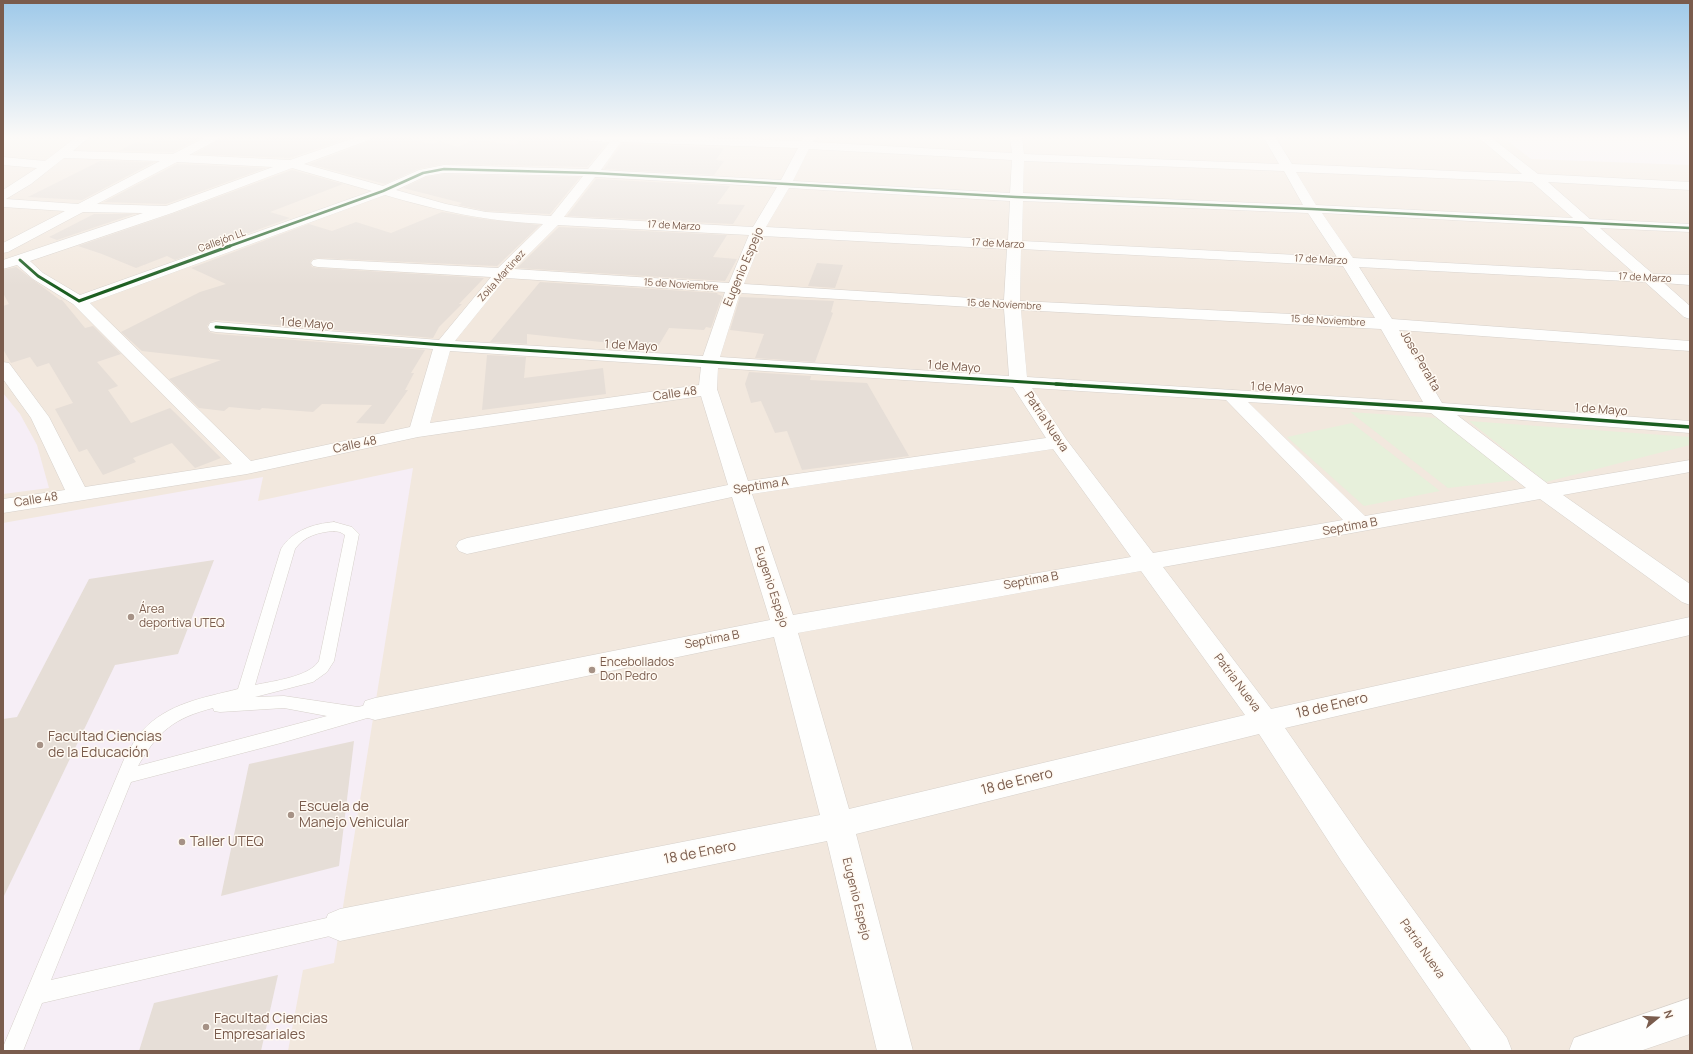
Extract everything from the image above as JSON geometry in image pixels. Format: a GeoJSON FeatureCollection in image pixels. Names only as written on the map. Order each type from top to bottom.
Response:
{"type":"FeatureCollection","features":[{"type":"Feature","properties":{"kind":"street"},"geometry":{"type":"LineString","coordinates":[[3,196],[17,187]]}},
{"type":"Feature","properties":{"kind":"street"},"geometry":{"type":"LineString","coordinates":[[3,249],[121,187]]}},
{"type":"Feature","properties":{"kind":"street"},"geometry":{"type":"LineString","coordinates":[[3,265],[167,210],[228,187]]}},
{"type":"Feature","properties":{"kind":"street","name":"17 de Marzo"},"geometry":{"type":"LineString","coordinates":[[372,187],[478,215],[1690,280]]}},
{"type":"Feature","properties":{"kind":"street","name":"Callejón LL"},"geometry":{"type":"LineString","coordinates":[[79,301],[391,187]]}},
{"type":"Feature","properties":{"kind":"street","name":"Zoila Martinez"},"geometry":{"type":"LineString","coordinates":[[418,431],[443,345],[502,273],[555,220],[582,187]]}},
{"type":"Feature","properties":{"kind":"street","name":"Eugenio Espejo"},"geometry":{"type":"LineString","coordinates":[[784,187],[758,230],[734,288],[710,360],[708,389],[784,626],[838,825],[895,1051]]}},
{"type":"Feature","properties":{"kind":"street"},"geometry":{"type":"LineString","coordinates":[[855,187],[1016,197],[1312,209],[1690,228]]}},
{"type":"Feature","properties":{"kind":"street","name":"Patria Nueva"},"geometry":{"type":"LineString","coordinates":[[1016,187],[1012,305],[1019,382],[1058,442],[1265,721],[1353,852],[1494,1051]]}},
{"type":"Feature","properties":{"kind":"street","name":"Jose Peralta"},"geometry":{"type":"LineString","coordinates":[[1299,187],[1387,324],[1436,408],[1546,493],[1690,596]]}},
{"type":"Feature","properties":{"kind":"street"},"geometry":{"type":"LineString","coordinates":[[1546,187],[1651,278],[1690,314]]}},
{"type":"Feature","properties":{"kind":"street"},"geometry":{"type":"LineString","coordinates":[[3,203],[82,208],[167,210]]}},
{"type":"Feature","properties":{"kind":"street"},"geometry":{"type":"LineString","coordinates":[[20,260],[38,276],[79,301],[247,468]]}},
{"type":"Feature","properties":{"kind":"street","name":"15 de Noviembre"},"geometry":{"type":"LineString","coordinates":[[318,263],[1012,305],[1387,324],[1690,346]]}},
{"type":"Feature","properties":{"kind":"street","name":"1 de Mayo"},"geometry":{"type":"LineString","coordinates":[[216,327],[443,345],[710,360],[1019,382],[1436,408],[1690,427]]}},
{"type":"Feature","properties":{"kind":"street"},"geometry":{"type":"LineString","coordinates":[[3,367],[40,417],[78,494]]}},
{"type":"Feature","properties":{"kind":"street","name":"Calle 48"},"geometry":{"type":"LineString","coordinates":[[3,506],[247,468],[418,431],[708,389]]}},
{"type":"Feature","properties":{"kind":"street"},"geometry":{"type":"LineString","coordinates":[[1231,395],[1361,525]]}},
{"type":"Feature","properties":{"kind":"street","name":"Septima A"},"geometry":{"type":"LineString","coordinates":[[467,546],[739,488],[1058,442]]}},
{"type":"Feature","properties":{"kind":"street","name":"Septima B"},"geometry":{"type":"LineString","coordinates":[[374,709],[784,626],[1146,561],[1546,493],[1690,466]]}},
{"type":"Feature","properties":{"kind":"street","name":"18 de Enero"},"geometry":{"type":"LineString","coordinates":[[340,925],[838,825],[1265,721],[1690,626]]}},
{"type":"Feature","properties":{"kind":"street"},"geometry":{"type":"LineString","coordinates":[[1587,1051],[1690,1016]]}},
{"type":"Feature","properties":{"kind":"lane"},"geometry":{"type":"LineString","coordinates":[[12,1051],[131,762],[147,737],[165,720],[188,708],[308,678],[322,668],[326,661],[352,534],[349,529],[344,527],[333,527],[310,531],[300,536],[288,549],[245,693]]}},
{"type":"Feature","properties":{"kind":"lane"},"geometry":{"type":"LineString","coordinates":[[188,708],[284,702],[346,713],[374,709]]}},
{"type":"Feature","properties":{"kind":"lane"},"geometry":{"type":"LineString","coordinates":[[126,776],[281,736],[374,709]]}},
{"type":"Feature","properties":{"kind":"lane"},"geometry":{"type":"LineString","coordinates":[[35,994],[340,925]]}},
{"type":"Feature","properties":{"kind":"shaded area"},"geometry":{"type":"Polygon","coordinates":[[[3,187],[1690,187],[1690,1051],[3,1051],[3,187]]]}},
{"type":"Feature","properties":{"kind":"shaded area"},"geometry":{"type":"Polygon","coordinates":[[[3,393],[20,414],[37,445],[49,488],[3,494],[3,393]]]}},
{"type":"Feature","properties":{"kind":"shaded area"},"geometry":{"type":"Polygon","coordinates":[[[413,468],[334,963],[303,970],[288,1051],[3,1051],[3,523],[263,477],[258,501],[413,468]]]}},
{"type":"Feature","properties":{"kind":"green space"},"geometry":{"type":"Polygon","coordinates":[[[1350,412],[1437,418],[1516,480],[1448,488],[1350,412]]]}},
{"type":"Feature","properties":{"kind":"green space"},"geometry":{"type":"Polygon","coordinates":[[[1469,421],[1690,437],[1690,445],[1546,482],[1469,421]]]}},
{"type":"Feature","properties":{"kind":"green space"},"geometry":{"type":"Polygon","coordinates":[[[1352,423],[1440,491],[1364,506],[1287,437],[1352,423]]]}},
{"type":"Feature","properties":{"kind":"building"},"geometry":{"type":"Polygon","coordinates":[[[48,187],[106,187],[82,200],[28,197],[48,187]]]}},
{"type":"Feature","properties":{"kind":"building"},"geometry":{"type":"Polygon","coordinates":[[[132,187],[213,187],[166,204],[104,202],[132,187]]]}},
{"type":"Feature","properties":{"kind":"building"},"geometry":{"type":"Polygon","coordinates":[[[245,187],[335,187],[270,212],[290,218],[175,260],[167,256],[136,268],[78,246],[245,187]]]}},
{"type":"Feature","properties":{"kind":"building"},"geometry":{"type":"Polygon","coordinates":[[[572,187],[550,214],[486,211],[458,205],[462,203],[403,188],[572,187]]]}},
{"type":"Feature","properties":{"kind":"building"},"geometry":{"type":"Polygon","coordinates":[[[590,187],[729,187],[717,204],[745,205],[733,224],[567,216],[590,187]]]}},
{"type":"Feature","properties":{"kind":"building"},"geometry":{"type":"Polygon","coordinates":[[[442,212],[482,219],[540,225],[497,266],[318,258],[313,259],[310,262],[312,267],[318,268],[484,278],[459,304],[462,304],[439,327],[433,338],[216,320],[210,322],[207,326],[209,332],[216,334],[425,350],[411,373],[414,373],[405,390],[408,390],[384,424],[356,423],[372,405],[322,404],[313,412],[262,408],[260,410],[229,407],[224,411],[199,408],[169,379],[221,360],[142,351],[121,332],[200,292],[226,284],[191,268],[309,224],[332,231],[356,222],[391,233],[442,212]]]}},
{"type":"Feature","properties":{"kind":"building"},"geometry":{"type":"Polygon","coordinates":[[[94,214],[134,214],[57,240],[49,237],[94,214]]]}},
{"type":"Feature","properties":{"kind":"building"},"geometry":{"type":"Polygon","coordinates":[[[559,227],[727,235],[713,257],[737,259],[725,281],[517,268],[559,227]]]}},
{"type":"Feature","properties":{"kind":"building"},"geometry":{"type":"Polygon","coordinates":[[[817,263],[843,265],[835,288],[808,286],[817,263]]]}},
{"type":"Feature","properties":{"kind":"building"},"geometry":{"type":"Polygon","coordinates":[[[16,267],[62,300],[85,328],[93,326],[121,354],[97,362],[118,386],[108,390],[131,423],[170,408],[221,458],[195,468],[172,443],[133,458],[136,462],[103,475],[87,449],[79,452],[55,409],[73,403],[49,363],[37,367],[30,357],[11,363],[3,349],[3,306],[9,304],[3,293],[3,270],[16,267]]]}},
{"type":"Feature","properties":{"kind":"building"},"geometry":{"type":"Polygon","coordinates":[[[540,282],[718,293],[717,294],[722,296],[711,328],[706,327],[704,330],[669,328],[657,348],[527,334],[527,344],[490,342],[540,282]]]}},
{"type":"Feature","properties":{"kind":"building"},"geometry":{"type":"Polygon","coordinates":[[[740,297],[834,301],[831,312],[833,313],[815,362],[755,358],[764,334],[730,330],[740,297]]]}},
{"type":"Feature","properties":{"kind":"building"},"geometry":{"type":"Polygon","coordinates":[[[487,355],[526,357],[524,378],[603,368],[606,394],[482,410],[487,355]]]}},
{"type":"Feature","properties":{"kind":"building"},"geometry":{"type":"Polygon","coordinates":[[[749,372],[811,376],[810,380],[867,383],[909,456],[802,470],[787,431],[775,433],[761,401],[751,403],[745,384],[749,372]]]}},
{"type":"Feature","properties":{"kind":"building"},"geometry":{"type":"Polygon","coordinates":[[[214,560],[178,654],[115,665],[3,898],[3,719],[17,717],[89,579],[214,560]]]}},
{"type":"Feature","properties":{"kind":"building","name":"Escuela de Manejo Vehicular"},"geometry":{"type":"Polygon","coordinates":[[[354,741],[339,866],[221,896],[249,764],[354,741]]]}},
{"type":"Feature","properties":{"kind":"building","name":"Facultad Ciencias Empresariales"},"geometry":{"type":"Polygon","coordinates":[[[278,975],[261,1051],[139,1051],[154,1003],[278,975]]]}},
{"type":"Feature","properties":{"kind":"cycle path"},"geometry":{"type":"LineString","coordinates":[[20,260],[38,276],[79,301],[391,187]]}},
{"type":"Feature","properties":{"kind":"cycle path"},"geometry":{"type":"LineString","coordinates":[[843,187],[1016,197],[1312,209],[1690,228]]}},
{"type":"Feature","properties":{"kind":"cycle path"},"geometry":{"type":"LineString","coordinates":[[216,327],[443,345],[1436,408],[1690,427]]}},
{"type":"Feature","properties":{"kind":"place","name":"Área deportiva UTEQ"},"geometry":{"type":"Point","coordinates":[131,617]}},
{"type":"Feature","properties":{"kind":"place","name":"Encebollados Don Pedro"},"geometry":{"type":"Point","coordinates":[592,670]}},
{"type":"Feature","properties":{"kind":"place","name":"Facultad Ciencias de la Educación"},"geometry":{"type":"Point","coordinates":[40,745]}},
{"type":"Feature","properties":{"kind":"place","name":"Escuela de Manejo Vehicular"},"geometry":{"type":"Point","coordinates":[291,815]}},
{"type":"Feature","properties":{"kind":"place","name":"Taller UTEQ"},"geometry":{"type":"Point","coordinates":[182,842]}},
{"type":"Feature","properties":{"kind":"place","name":"Facultad Ciencias Empresariales"},"geometry":{"type":"Point","coordinates":[206,1027]}}]}
